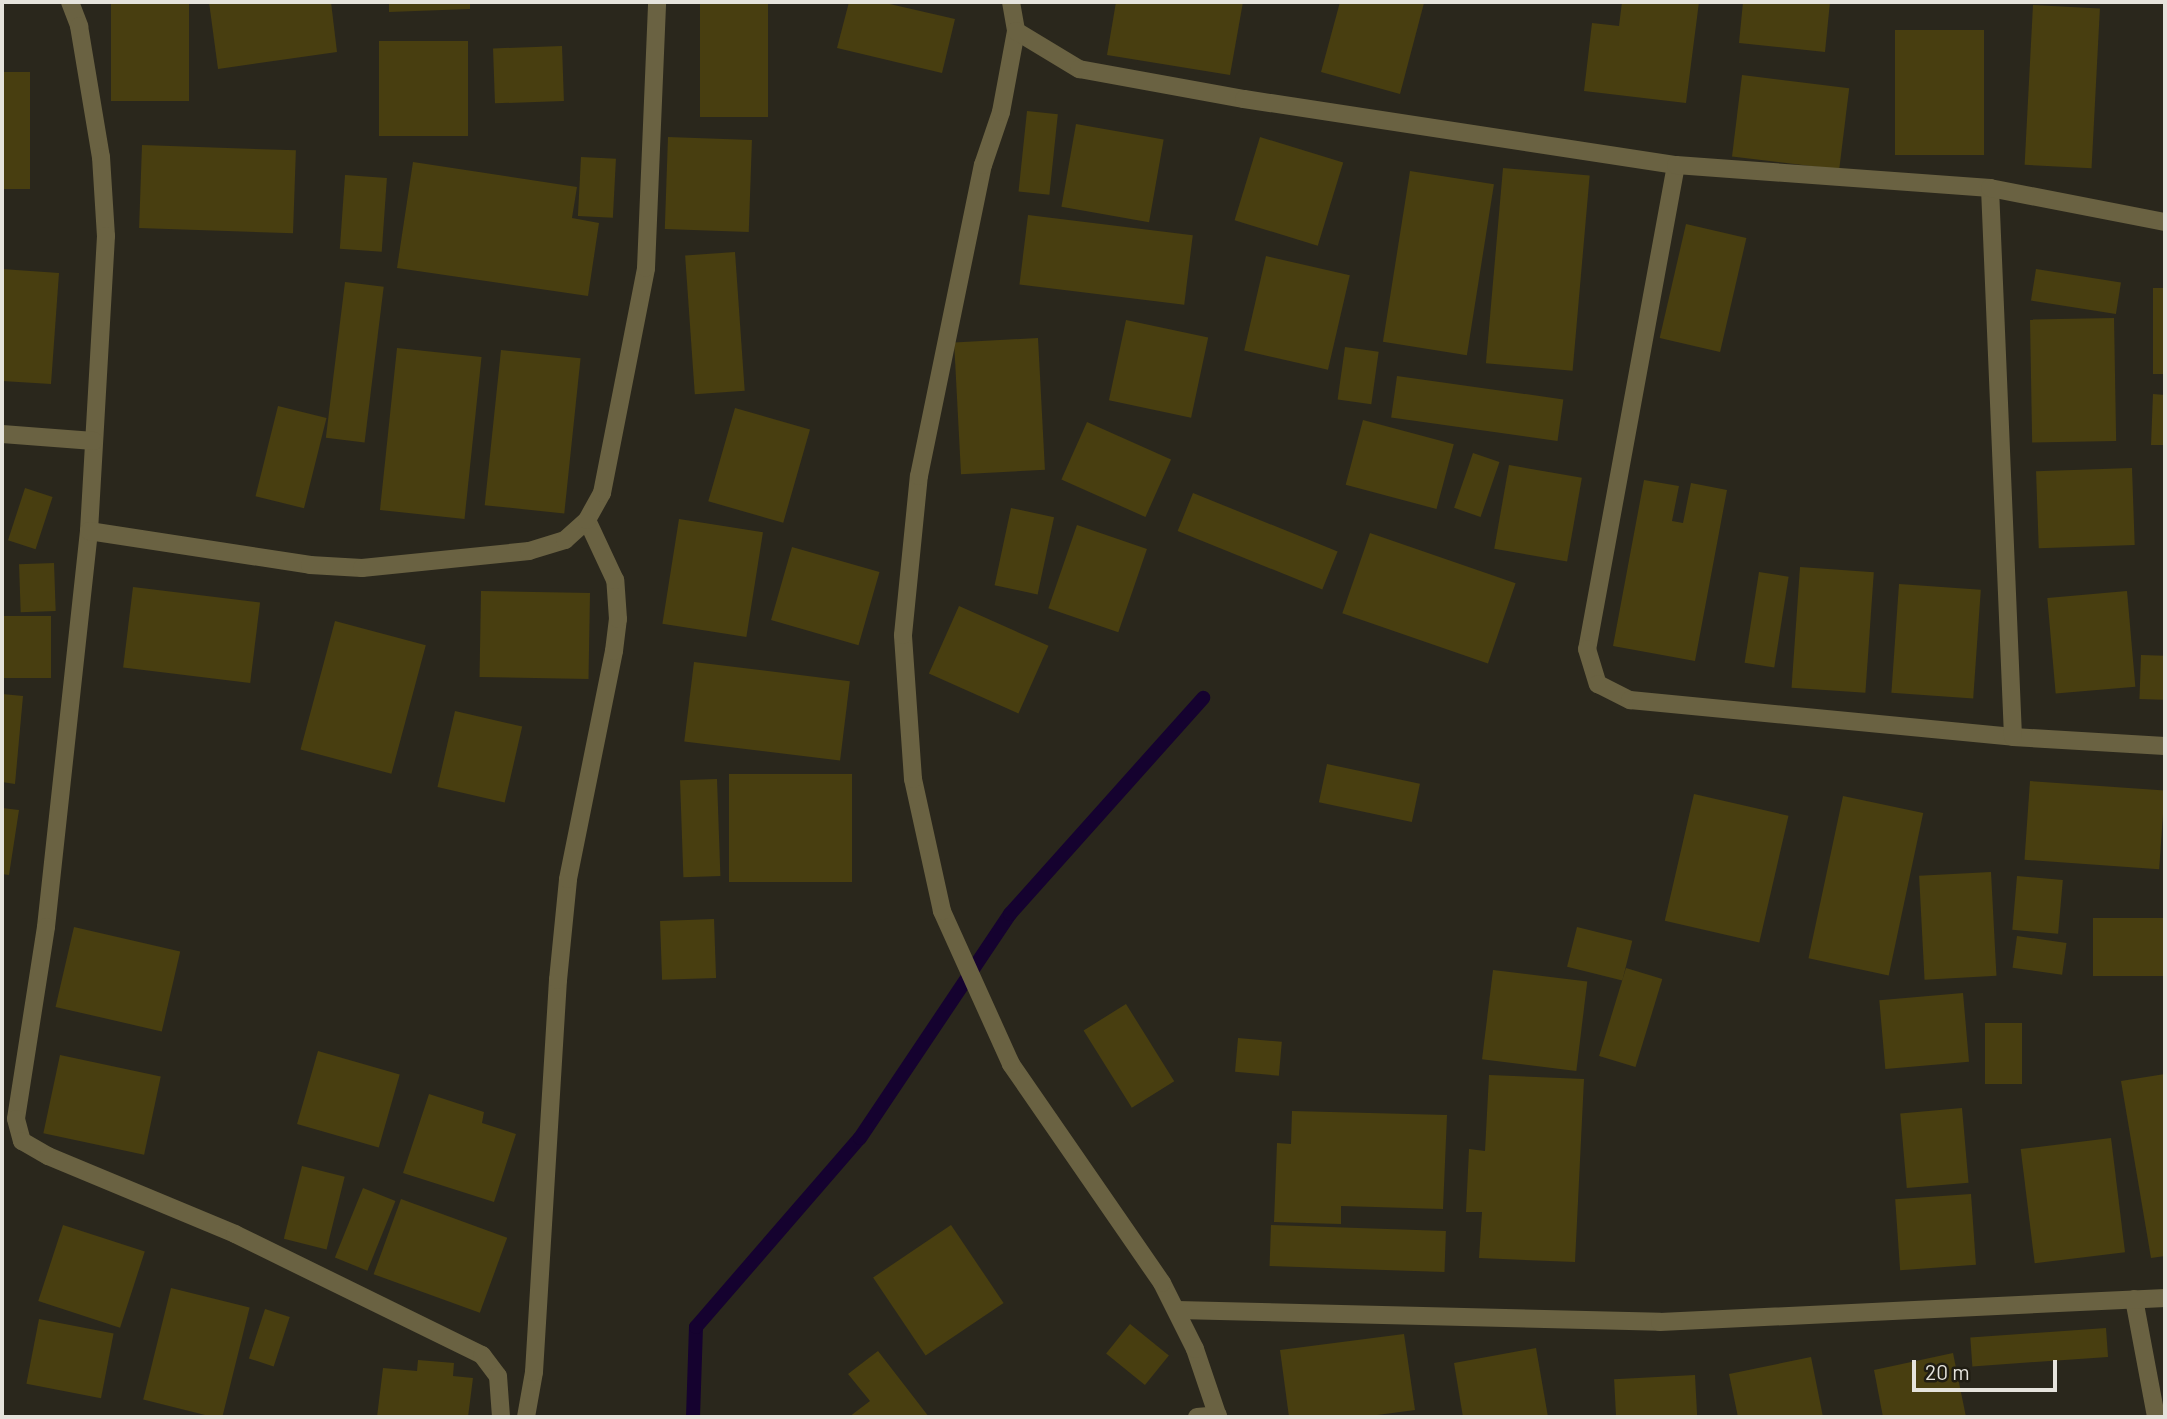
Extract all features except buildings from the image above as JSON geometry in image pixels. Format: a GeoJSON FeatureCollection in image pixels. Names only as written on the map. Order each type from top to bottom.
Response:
{"type":"FeatureCollection","features":[{"type":"Feature","properties":{"kind":"street"},"geometry":{"type":"LineString","coordinates":[[71,2],[79,26],[101,157],[106,236],[89,531],[46,927],[16,1119],[23,1141],[48,1156],[235,1234],[482,1355],[498,1376],[501,1417]]}},
{"type":"Feature","properties":{"kind":"street"},"geometry":{"type":"LineString","coordinates":[[89,531],[310,565],[362,568],[529,551],[565,540],[587,520],[602,493],[646,268],[657,2]]}},
{"type":"Feature","properties":{"kind":"street"},"geometry":{"type":"LineString","coordinates":[[1011,2],[1016,31],[1001,112],[983,165],[919,476],[904,635],[913,779],[942,911],[1011,1064],[1162,1283],[1177,1310],[1195,1349],[1218,1416],[1197,1417]]}},
{"type":"Feature","properties":{"kind":"street"},"geometry":{"type":"LineString","coordinates":[[1016,31],[1079,69],[1244,99],[1676,165],[1990,188],[2165,222]]}},
{"type":"Feature","properties":{"kind":"street"},"geometry":{"type":"LineString","coordinates":[[1676,165],[1587,649],[1598,684],[1629,700],[2013,737],[2165,746]]}},
{"type":"Feature","properties":{"kind":"street"},"geometry":{"type":"LineString","coordinates":[[1990,188],[2013,737]]}},
{"type":"Feature","properties":{"kind":"street"},"geometry":{"type":"LineString","coordinates":[[2,433],[94,441]]}},
{"type":"Feature","properties":{"kind":"street"},"geometry":{"type":"LineString","coordinates":[[526,1417],[534,1372],[558,980],[568,879],[614,651],[618,619],[615,580],[587,520]]}},
{"type":"Feature","properties":{"kind":"street"},"geometry":{"type":"LineString","coordinates":[[2134,1298],[2156,1417]]}},
{"type":"Feature","properties":{"kind":"street"},"geometry":{"type":"LineString","coordinates":[[1177,1310],[1660,1322],[2165,1298]]}},
{"type":"Feature","properties":{"kind":"waterway"},"geometry":{"type":"LineString","coordinates":[[693,1417],[696,1327],[860,1138],[1010,914],[1203,698]]}}]}
